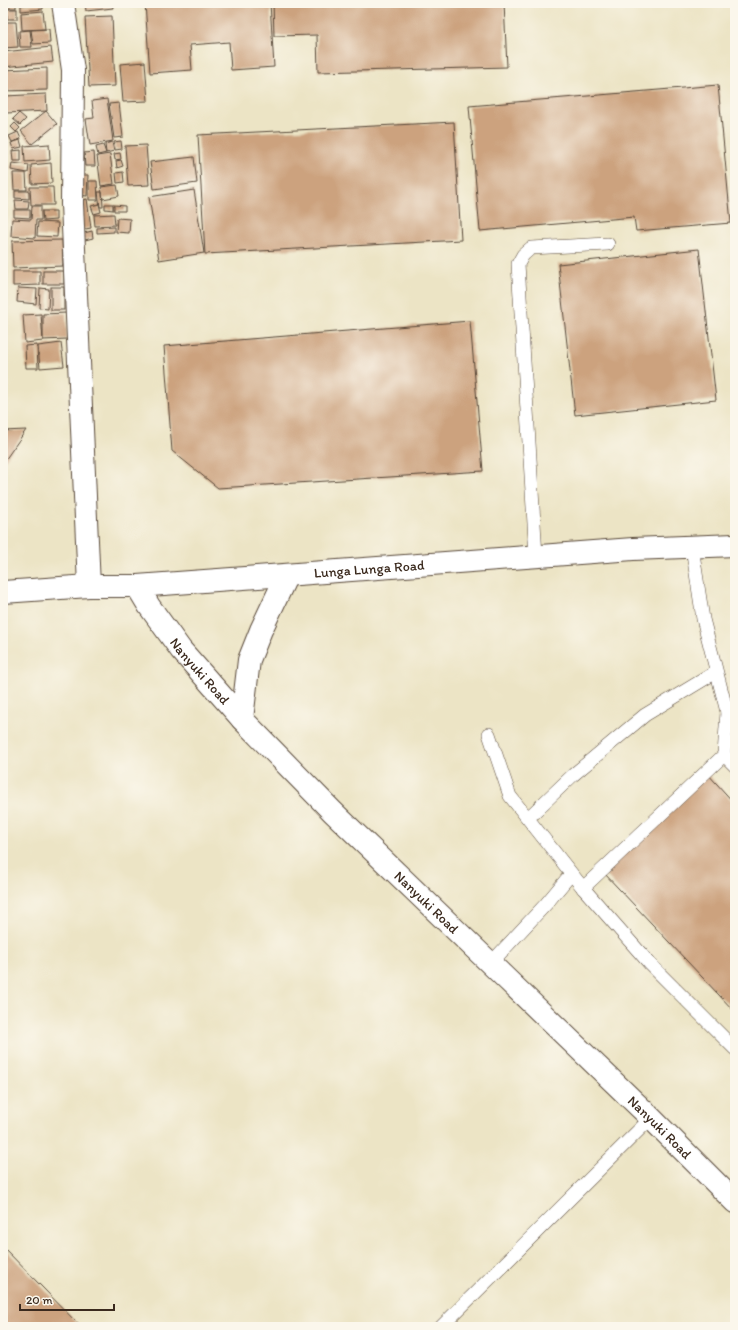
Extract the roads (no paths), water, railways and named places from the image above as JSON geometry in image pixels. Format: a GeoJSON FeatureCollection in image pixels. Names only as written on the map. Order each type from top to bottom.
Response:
{"type":"FeatureCollection","features":[{"type":"Feature","properties":{"kind":"street"},"geometry":{"type":"LineString","coordinates":[[63,3],[73,70],[72,204],[89,586]]}},
{"type":"Feature","properties":{"kind":"street","name":"Lunga Lunga Road"},"geometry":{"type":"LineString","coordinates":[[3,592],[89,586],[137,586],[633,549],[735,545]]}},
{"type":"Feature","properties":{"kind":"street"},"geometry":{"type":"LineString","coordinates":[[242,718],[249,660],[261,630],[287,575]]}},
{"type":"Feature","properties":{"kind":"street","name":"Nanyuki Road"},"geometry":{"type":"LineString","coordinates":[[137,586],[149,606],[182,650],[242,718],[333,812],[651,1118],[735,1202]]}},
{"type":"Feature","properties":{"kind":"lane"},"geometry":{"type":"LineString","coordinates":[[536,556],[518,264],[523,255],[531,248],[608,244]]}},
{"type":"Feature","properties":{"kind":"lane"},"geometry":{"type":"LineString","coordinates":[[583,888],[724,755],[731,710],[716,672],[703,619],[692,547]]}},
{"type":"Feature","properties":{"kind":"lane"},"geometry":{"type":"LineString","coordinates":[[528,818],[573,775],[645,715],[716,672]]}},
{"type":"Feature","properties":{"kind":"lane"},"geometry":{"type":"LineString","coordinates":[[489,734],[510,796],[571,874],[650,964],[735,1049]]}},
{"type":"Feature","properties":{"kind":"lane"},"geometry":{"type":"LineString","coordinates":[[724,755],[735,766]]}},
{"type":"Feature","properties":{"kind":"lane"},"geometry":{"type":"LineString","coordinates":[[491,963],[546,904],[571,874]]}},
{"type":"Feature","properties":{"kind":"lane"},"geometry":{"type":"LineString","coordinates":[[441,1327],[651,1118]]}}]}
